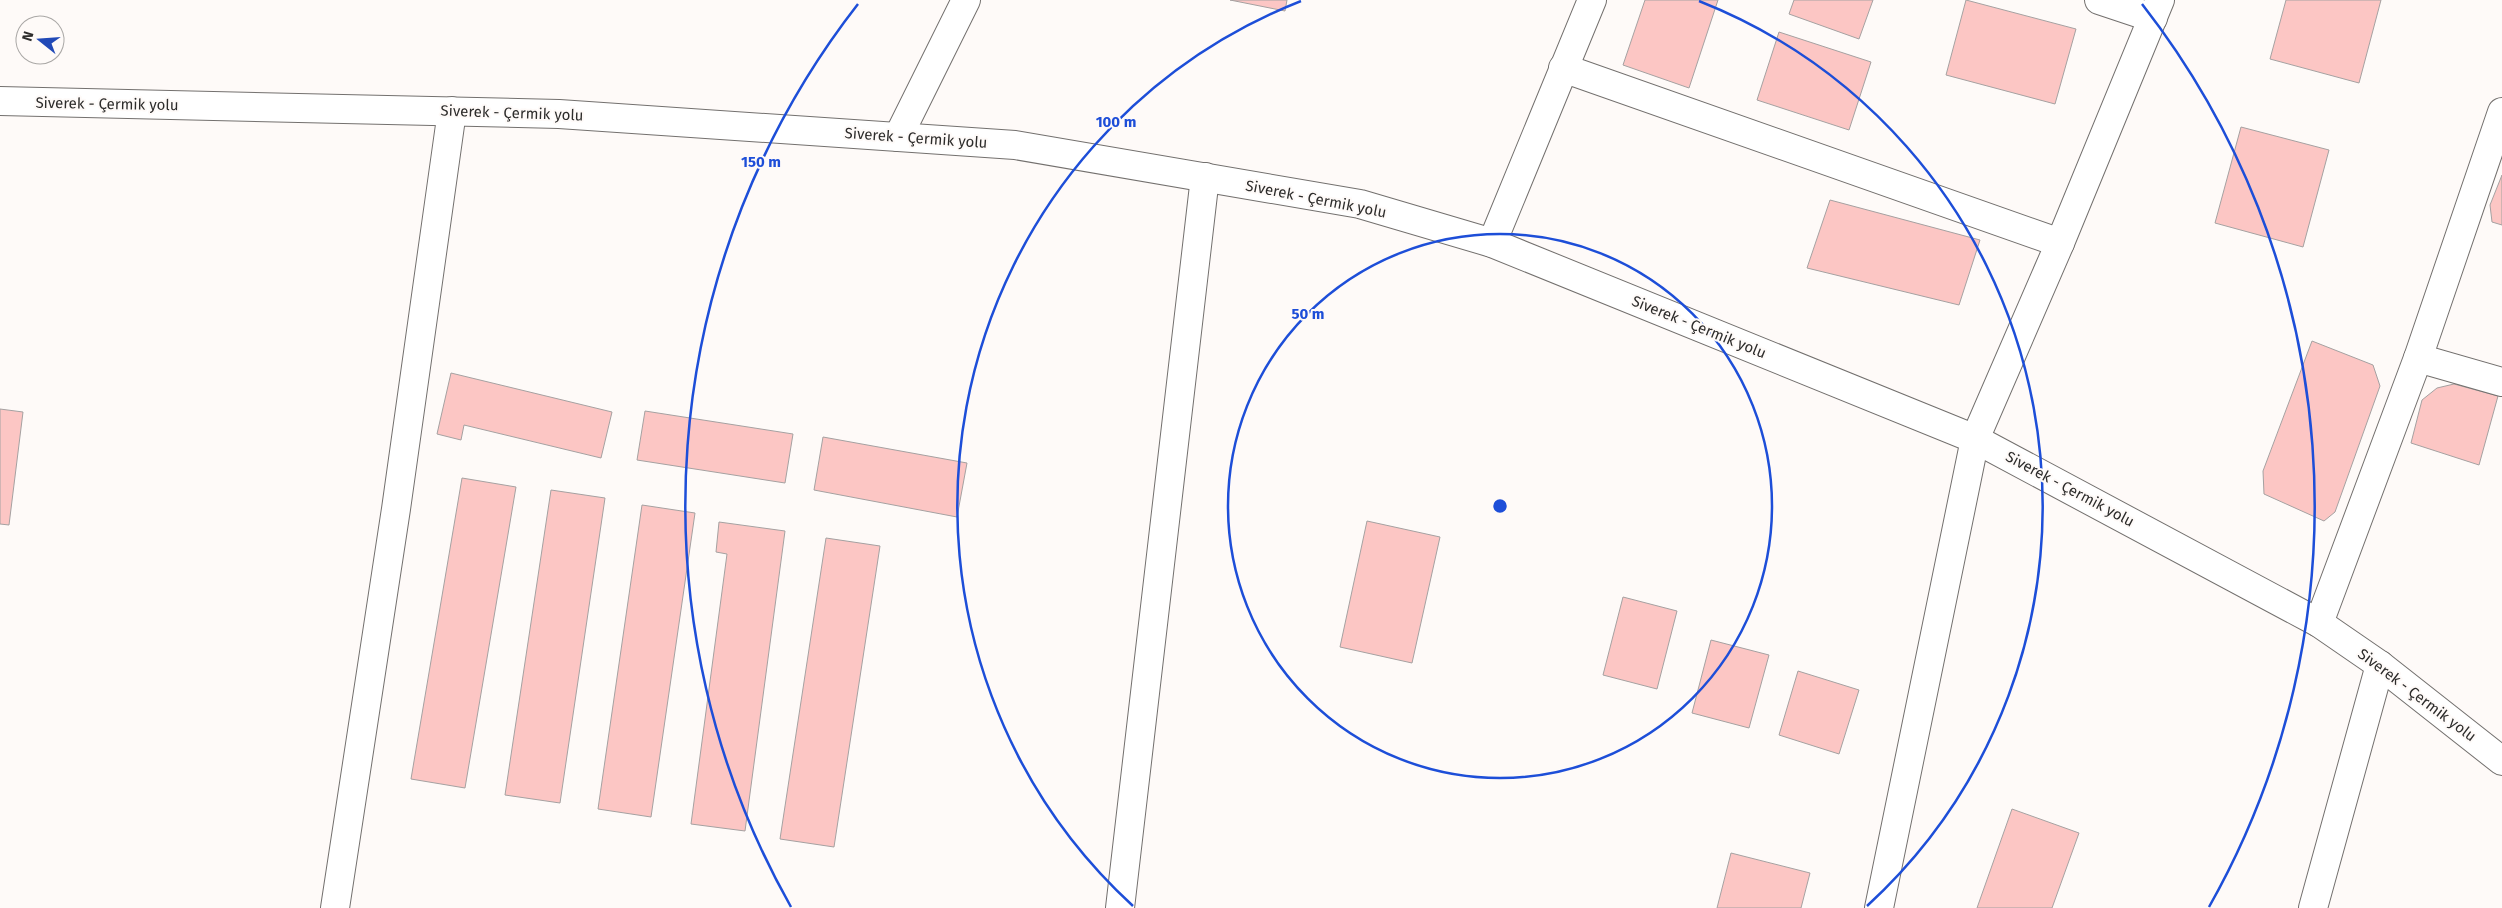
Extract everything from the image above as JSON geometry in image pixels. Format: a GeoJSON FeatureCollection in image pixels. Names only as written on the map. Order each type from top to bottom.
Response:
{"type":"FeatureCollection","features":[{"type":"Feature","properties":{"kind":"street"},"geometry":{"type":"LineString","coordinates":[[898,137],[966,0]]}},
{"type":"Feature","properties":{"kind":"street"},"geometry":{"type":"LineString","coordinates":[[1492,242],[1592,0]]}},
{"type":"Feature","properties":{"kind":"street"},"geometry":{"type":"LineString","coordinates":[[1879,908],[1975,439],[2060,243],[2156,9],[2099,0]]}},
{"type":"Feature","properties":{"kind":"street"},"geometry":{"type":"LineString","coordinates":[[1563,68],[2060,243]]}},
{"type":"Feature","properties":{"kind":"street","name":"Siverek - Çermik yolu"},"geometry":{"type":"LineString","coordinates":[[0,101],[559,114],[1015,145],[1360,204],[1492,242],[1975,439],[2319,623],[2380,665],[2498,754]]}},
{"type":"Feature","properties":{"kind":"street"},"geometry":{"type":"LineString","coordinates":[[335,908],[396,509],[452,111]]}},
{"type":"Feature","properties":{"kind":"street"},"geometry":{"type":"LineString","coordinates":[[2319,623],[2418,358],[2502,112]]}},
{"type":"Feature","properties":{"kind":"street"},"geometry":{"type":"LineString","coordinates":[[1120,908],[1205,178]]}},
{"type":"Feature","properties":{"kind":"street"},"geometry":{"type":"LineString","coordinates":[[2418,358],[2502,382]]}},
{"type":"Feature","properties":{"kind":"street"},"geometry":{"type":"LineString","coordinates":[[2313,908],[2380,665]]}},
{"type":"Feature","properties":{"kind":"building"},"geometry":{"type":"Polygon","coordinates":[[[1230,0],[1287,0],[1285,11],[1230,0]]]}},
{"type":"Feature","properties":{"kind":"building"},"geometry":{"type":"Polygon","coordinates":[[[1645,0],[1718,0],[1689,88],[1623,65],[1645,0]]]}},
{"type":"Feature","properties":{"kind":"building"},"geometry":{"type":"Polygon","coordinates":[[[1794,0],[1873,0],[1859,39],[1789,14],[1794,0]]]}},
{"type":"Feature","properties":{"kind":"building"},"geometry":{"type":"Polygon","coordinates":[[[1966,0],[2076,29],[2055,104],[1946,75],[1966,0]]]}},
{"type":"Feature","properties":{"kind":"building"},"geometry":{"type":"Polygon","coordinates":[[[2286,0],[2381,0],[2359,83],[2270,59],[2286,0]]]}},
{"type":"Feature","properties":{"kind":"building"},"geometry":{"type":"Polygon","coordinates":[[[1779,32],[1871,62],[1849,130],[1757,100],[1779,32]]]}},
{"type":"Feature","properties":{"kind":"building"},"geometry":{"type":"Polygon","coordinates":[[[2241,127],[2329,150],[2303,247],[2215,223],[2241,127]]]}},
{"type":"Feature","properties":{"kind":"building"},"geometry":{"type":"Polygon","coordinates":[[[2502,175],[2502,225],[2492,222],[2490,205],[2502,175]]]}},
{"type":"Feature","properties":{"kind":"building"},"geometry":{"type":"Polygon","coordinates":[[[1830,200],[1980,240],[1959,305],[1807,268],[1830,200]]]}},
{"type":"Feature","properties":{"kind":"building"},"geometry":{"type":"Polygon","coordinates":[[[2312,341],[2373,365],[2380,386],[2335,512],[2324,521],[2264,494],[2263,471],[2312,341]]]}},
{"type":"Feature","properties":{"kind":"building"},"geometry":{"type":"Polygon","coordinates":[[[451,373],[612,412],[601,458],[464,425],[461,440],[437,434],[451,373]]]}},
{"type":"Feature","properties":{"kind":"building"},"geometry":{"type":"Polygon","coordinates":[[[2454,384],[2498,396],[2479,465],[2411,443],[2422,400],[2437,388],[2454,384]]]}},
{"type":"Feature","properties":{"kind":"building"},"geometry":{"type":"Polygon","coordinates":[[[0,409],[23,412],[9,525],[0,524],[0,409]]]}},
{"type":"Feature","properties":{"kind":"building"},"geometry":{"type":"Polygon","coordinates":[[[645,411],[793,434],[785,483],[637,460],[645,411]]]}},
{"type":"Feature","properties":{"kind":"building"},"geometry":{"type":"Polygon","coordinates":[[[823,437],[967,463],[957,517],[814,490],[823,437]]]}},
{"type":"Feature","properties":{"kind":"building"},"geometry":{"type":"Polygon","coordinates":[[[462,478],[516,487],[465,788],[411,779],[462,478]]]}},
{"type":"Feature","properties":{"kind":"building"},"geometry":{"type":"Polygon","coordinates":[[[551,490],[605,498],[560,803],[505,795],[551,490]]]}},
{"type":"Feature","properties":{"kind":"building"},"geometry":{"type":"Polygon","coordinates":[[[642,505],[695,513],[651,817],[598,809],[642,505]]]}},
{"type":"Feature","properties":{"kind":"building"},"geometry":{"type":"Polygon","coordinates":[[[1367,521],[1440,537],[1412,663],[1340,647],[1367,521]]]}},
{"type":"Feature","properties":{"kind":"building"},"geometry":{"type":"Polygon","coordinates":[[[719,522],[785,531],[745,831],[691,824],[727,554],[716,552],[719,522]]]}},
{"type":"Feature","properties":{"kind":"building"},"geometry":{"type":"Polygon","coordinates":[[[826,538],[880,546],[834,847],[780,839],[826,538]]]}},
{"type":"Feature","properties":{"kind":"building"},"geometry":{"type":"Polygon","coordinates":[[[1623,597],[1677,611],[1657,689],[1603,675],[1623,597]]]}},
{"type":"Feature","properties":{"kind":"building"},"geometry":{"type":"Polygon","coordinates":[[[1711,640],[1769,655],[1749,728],[1692,713],[1711,640]]]}},
{"type":"Feature","properties":{"kind":"building"},"geometry":{"type":"Polygon","coordinates":[[[1798,671],[1859,690],[1839,754],[1779,735],[1798,671]]]}},
{"type":"Feature","properties":{"kind":"building"},"geometry":{"type":"Polygon","coordinates":[[[2012,809],[2079,833],[2052,908],[1977,908],[2012,809]]]}},
{"type":"Feature","properties":{"kind":"building"},"geometry":{"type":"Polygon","coordinates":[[[1731,853],[1810,873],[1801,908],[1717,908],[1731,853]]]}}]}
